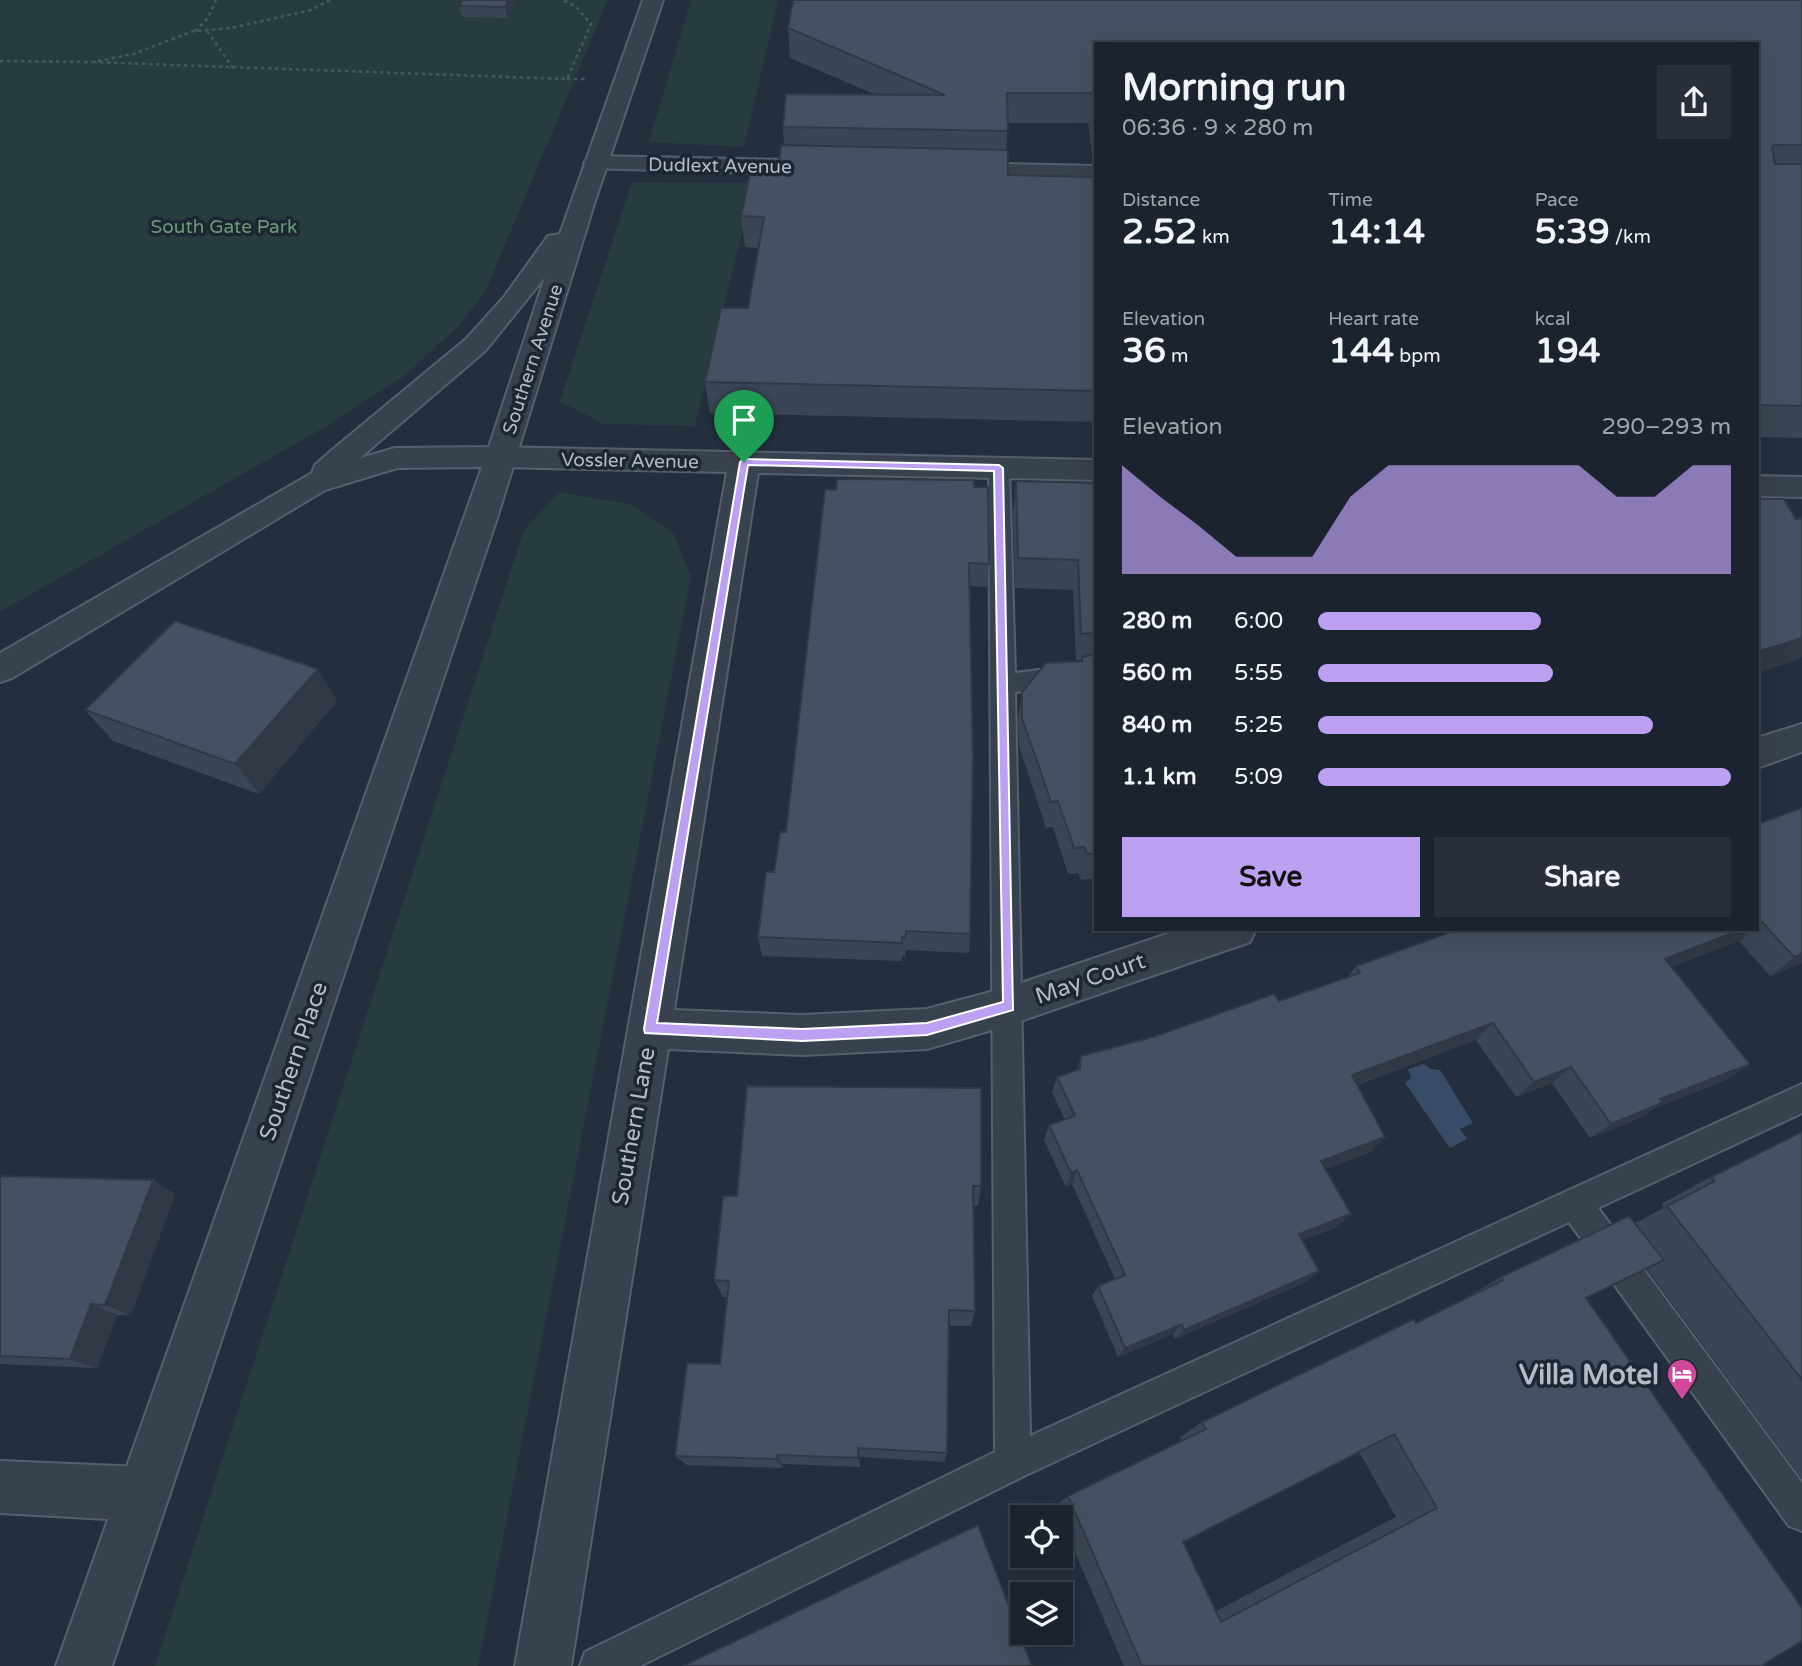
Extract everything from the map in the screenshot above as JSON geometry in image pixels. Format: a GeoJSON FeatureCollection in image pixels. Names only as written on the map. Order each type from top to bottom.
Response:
{"type":"FeatureCollection","features":[{"type":"Feature","properties":{"kind":"street","name":"Southern Avenue"},"geometry":{"type":"LineString","coordinates":[[314,483],[396,458],[501,457],[583,201],[653,0]]}},
{"type":"Feature","properties":{"kind":"street","name":"Dudlext Avenue"},"geometry":{"type":"LineString","coordinates":[[596,163],[848,168]]}},
{"type":"Feature","properties":{"kind":"street"},"geometry":{"type":"LineString","coordinates":[[930,169],[1094,173]]}},
{"type":"Feature","properties":{"kind":"street","name":"Southern Avenue"},"geometry":{"type":"LineString","coordinates":[[0,669],[314,483],[377,426],[464,356],[539,270],[583,201]]}},
{"type":"Feature","properties":{"kind":"street","name":"Vossler Avenue"},"geometry":{"type":"LineString","coordinates":[[501,457],[1094,470]]}},
{"type":"Feature","properties":{"kind":"street","name":"Southern Place"},"geometry":{"type":"LineString","coordinates":[[84,1666],[501,457]]}},
{"type":"Feature","properties":{"kind":"street","name":"Southern Lane"},"geometry":{"type":"LineString","coordinates":[[542,1666],[744,462]]}},
{"type":"Feature","properties":{"kind":"street"},"geometry":{"type":"LineString","coordinates":[[1759,486],[1802,487]]}},
{"type":"Feature","properties":{"kind":"street"},"geometry":{"type":"LineString","coordinates":[[1759,752],[1802,738]]}},
{"type":"Feature","properties":{"kind":"street","name":"May Court"},"geometry":{"type":"LineString","coordinates":[[650,1029],[802,1035],[927,1029],[1009,1006],[1230,931]]}},
{"type":"Feature","properties":{"kind":"street"},"geometry":{"type":"LineString","coordinates":[[0,1488],[144,1494]]}},
{"type":"Feature","properties":{"kind":"lane"},"geometry":{"type":"LineString","coordinates":[[999,468],[1009,1006],[1013,1461]]}},
{"type":"Feature","properties":{"kind":"lane"},"geometry":{"type":"LineString","coordinates":[[1003,684],[1094,672]]}},
{"type":"Feature","properties":{"kind":"lane"},"geometry":{"type":"LineString","coordinates":[[599,1666],[1013,1461],[1802,1098]]}},
{"type":"Feature","properties":{"kind":"lane"},"geometry":{"type":"LineString","coordinates":[[1575,1203],[1802,1513]]}},
{"type":"Feature","properties":{"kind":"path"},"geometry":{"type":"LineString","coordinates":[[194,31],[208,18],[216,0]]}},
{"type":"Feature","properties":{"kind":"path"},"geometry":{"type":"LineString","coordinates":[[93,62],[134,54],[194,31],[206,31],[311,10],[330,0]]}},
{"type":"Feature","properties":{"kind":"path"},"geometry":{"type":"LineString","coordinates":[[0,61],[567,79],[591,24],[576,7],[563,0]]}},
{"type":"Feature","properties":{"kind":"path"},"geometry":{"type":"LineString","coordinates":[[206,31],[212,44],[228,56],[233,68]]}},
{"type":"Feature","properties":{"kind":"green space","name":"South Gate Park"},"geometry":{"type":"Polygon","coordinates":[[[0,0],[608,0],[485,292],[459,325],[407,374],[332,423],[0,612],[0,0]]]}},
{"type":"Feature","properties":{"kind":"green space"},"geometry":{"type":"Polygon","coordinates":[[[691,0],[778,0],[744,147],[649,142],[691,0]]]}},
{"type":"Feature","properties":{"kind":"green space"},"geometry":{"type":"Polygon","coordinates":[[[632,182],[754,183],[695,426],[603,424],[560,401],[632,182]]]}},
{"type":"Feature","properties":{"kind":"green space"},"geometry":{"type":"Polygon","coordinates":[[[559,492],[631,504],[674,534],[691,577],[478,1666],[155,1666],[524,530],[559,492]]]}},
{"type":"Feature","properties":{"kind":"water"},"geometry":{"type":"Polygon","coordinates":[[[1424,1064],[1431,1069],[1440,1070],[1473,1123],[1460,1129],[1467,1139],[1450,1148],[1405,1083],[1411,1078],[1408,1069],[1424,1064]]]}},
{"type":"Feature","properties":{"kind":"building"},"geometry":{"type":"Polygon","coordinates":[[[463,0],[508,0],[505,7],[459,6],[463,0]]]}},
{"type":"Feature","properties":{"kind":"building"},"geometry":{"type":"Polygon","coordinates":[[[793,0],[1802,0],[1802,145],[1772,147],[1775,164],[1802,164],[1802,406],[1759,405],[1759,42],[1094,42],[1094,108],[1092,93],[1007,93],[1008,131],[783,127],[786,94],[945,95],[788,28],[793,0]]]}},
{"type":"Feature","properties":{"kind":"building"},"geometry":{"type":"Polygon","coordinates":[[[781,145],[1008,150],[1008,175],[1094,177],[1094,391],[705,382],[721,308],[748,308],[764,217],[741,216],[750,173],[778,171],[781,145]]]}},
{"type":"Feature","properties":{"kind":"building"},"geometry":{"type":"Polygon","coordinates":[[[837,479],[974,480],[974,487],[988,487],[989,564],[969,563],[973,757],[970,934],[906,931],[902,943],[758,937],[766,872],[774,872],[780,832],[786,832],[825,489],[836,490],[837,479]]]}},
{"type":"Feature","properties":{"kind":"building"},"geometry":{"type":"Polygon","coordinates":[[[1016,481],[1094,483],[1094,633],[1081,634],[1078,560],[1018,558],[1016,481]]]}},
{"type":"Feature","properties":{"kind":"building"},"geometry":{"type":"Polygon","coordinates":[[[1759,499],[1784,499],[1796,519],[1802,518],[1802,638],[1759,651],[1759,499]]]}},
{"type":"Feature","properties":{"kind":"building"},"geometry":{"type":"Polygon","coordinates":[[[175,621],[318,669],[235,764],[85,710],[175,621]]]}},
{"type":"Feature","properties":{"kind":"building"},"geometry":{"type":"Polygon","coordinates":[[[1094,654],[1094,853],[1087,854],[1084,847],[1074,848],[1058,801],[1051,802],[1022,718],[1022,692],[1046,663],[1082,661],[1082,657],[1094,654]]]}},
{"type":"Feature","properties":{"kind":"building"},"geometry":{"type":"Polygon","coordinates":[[[1802,808],[1802,954],[1794,957],[1762,922],[1759,923],[1759,823],[1802,808]]]}},
{"type":"Feature","properties":{"kind":"building"},"geometry":{"type":"Polygon","coordinates":[[[1453,931],[1738,931],[1665,959],[1750,1064],[1660,1099],[1662,1103],[1611,1124],[1571,1067],[1534,1082],[1493,1023],[1352,1075],[1385,1137],[1321,1161],[1351,1214],[1299,1234],[1319,1271],[1184,1330],[1182,1324],[1125,1348],[1098,1286],[1125,1275],[1077,1170],[1071,1173],[1049,1125],[1075,1116],[1057,1077],[1080,1069],[1081,1056],[1153,1037],[1274,994],[1279,1001],[1360,973],[1356,966],[1453,931]]]}},
{"type":"Feature","properties":{"kind":"building"},"geometry":{"type":"Polygon","coordinates":[[[747,1086],[981,1088],[981,1186],[973,1186],[975,1311],[949,1310],[947,1453],[858,1448],[858,1458],[777,1455],[776,1459],[675,1456],[687,1363],[720,1364],[729,1281],[714,1280],[723,1196],[737,1196],[747,1086]]]}},
{"type":"Feature","properties":{"kind":"building"},"geometry":{"type":"Polygon","coordinates":[[[1802,1132],[1802,1380],[1667,1206],[1715,1181],[1711,1177],[1802,1132]]]}},
{"type":"Feature","properties":{"kind":"building"},"geometry":{"type":"Polygon","coordinates":[[[0,1176],[153,1180],[105,1305],[91,1304],[70,1359],[0,1356],[0,1176]]]}},
{"type":"Feature","properties":{"kind":"building"},"geometry":{"type":"Polygon","coordinates":[[[1629,1216],[1664,1260],[1586,1298],[1802,1608],[1802,1641],[1761,1666],[1142,1666],[1068,1496],[1206,1429],[1202,1422],[1414,1319],[1416,1323],[1503,1280],[1501,1277],[1629,1216]],[[1394,1434],[1183,1542],[1221,1622],[1437,1508],[1394,1434]]]}},
{"type":"Feature","properties":{"kind":"building"},"geometry":{"type":"Polygon","coordinates":[[[978,1525],[1010,1609],[1010,1645],[1024,1645],[1032,1666],[683,1666],[978,1525]]]}},
{"type":"Feature","properties":{"kind":"place","name":"Villa Motel"},"geometry":{"type":"Point","coordinates":[1682,1401]}},
{"type":"Feature","properties":{"kind":"route"},"geometry":{"type":"LineString","coordinates":[[744,462],[999,468],[1009,1006],[927,1029],[802,1035],[650,1029],[744,462]]}}]}
